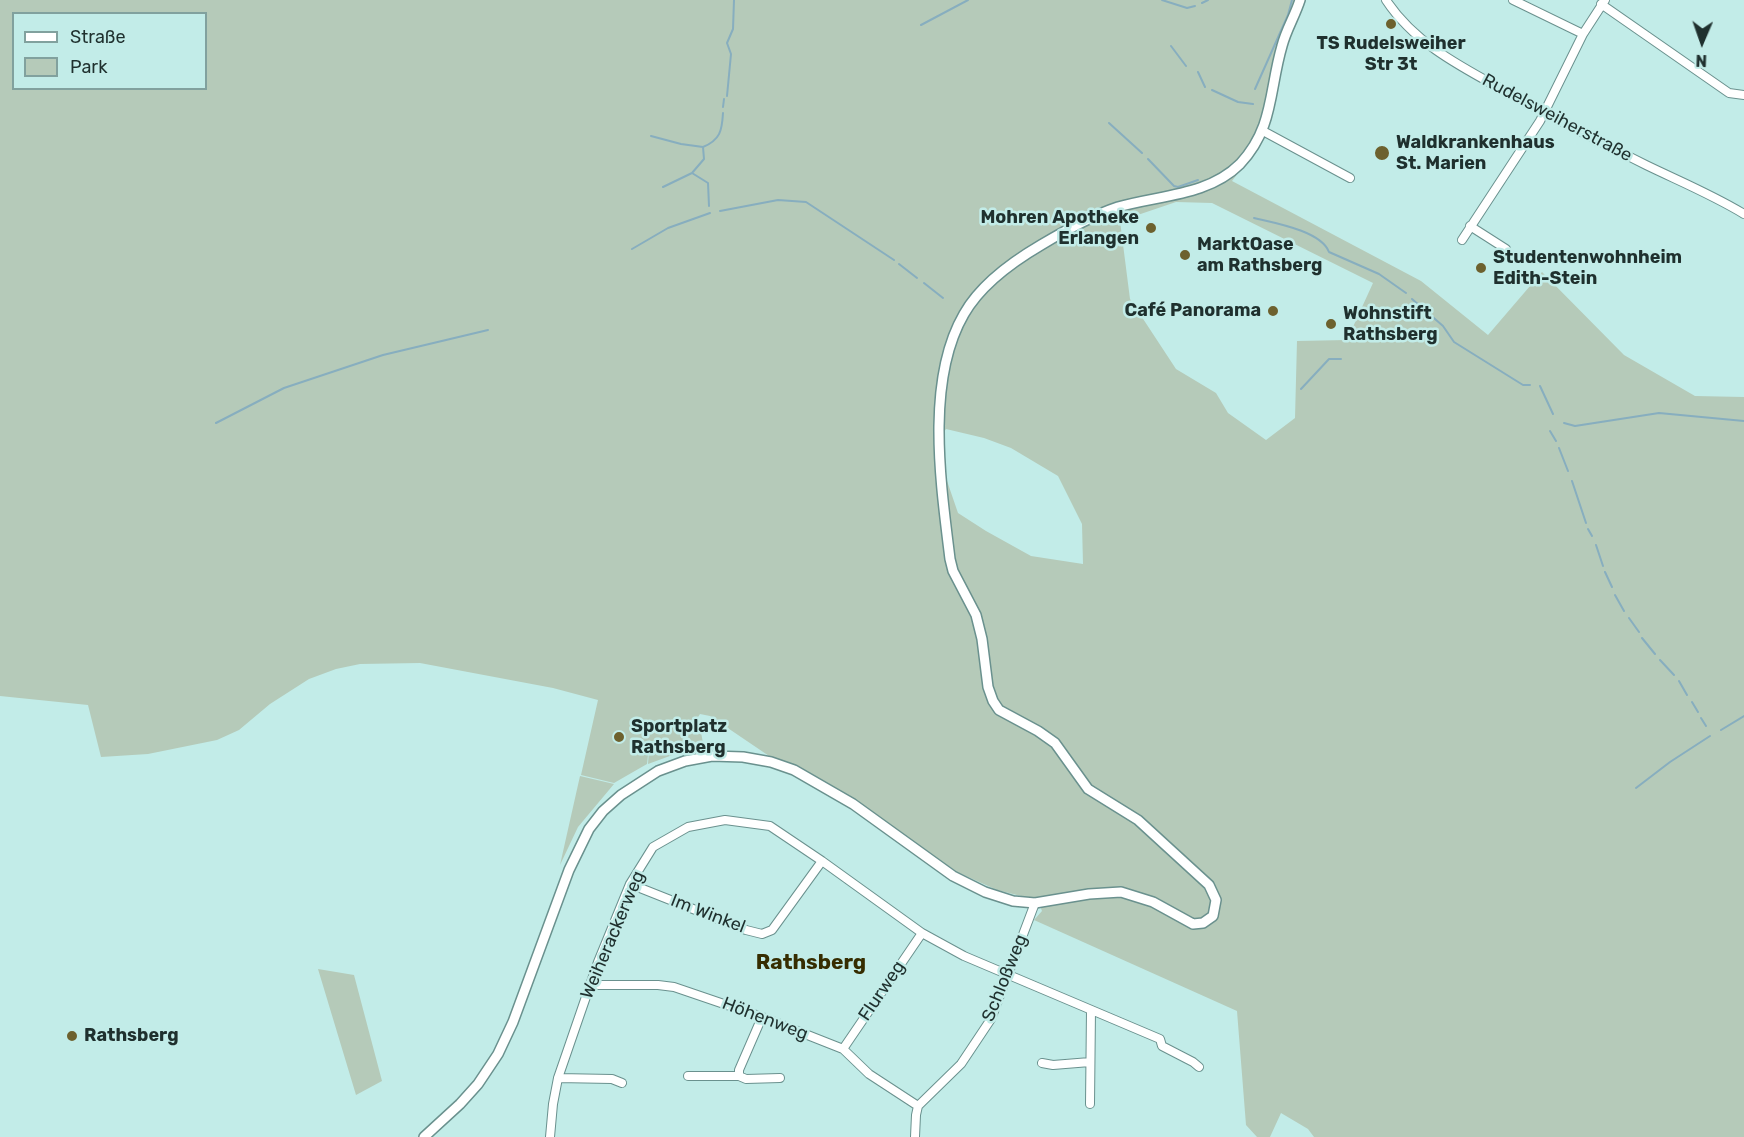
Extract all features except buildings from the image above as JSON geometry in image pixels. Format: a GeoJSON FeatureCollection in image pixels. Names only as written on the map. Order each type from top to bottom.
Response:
{"type":"FeatureCollection","features":[{"type":"Feature","properties":{"kind":"street"},"geometry":{"type":"LineString","coordinates":[[429,1136],[478,1084],[498,1054],[513,1022],[569,870],[589,829],[603,811],[621,795],[658,771],[684,761],[712,756],[743,757],[771,762],[794,770],[853,804],[953,876],[985,892],[1013,901],[1035,903],[1089,894],[1121,892],[1153,902],[1189,923],[1198,924],[1213,916],[1217,904],[1212,889],[1131,814],[1088,789],[1055,743],[1038,730],[999,710],[993,701],[988,687],[982,639],[976,615],[953,572],[950,559],[940,450],[941,382],[956,332],[969,306],[989,283],[1026,254],[1101,212],[1134,202],[1209,186],[1223,178],[1241,162],[1256,145],[1263,131],[1272,99],[1281,47],[1300,0]]}},
{"type":"Feature","properties":{"kind":"street","name":"Rudelsweiherstraße"},"geometry":{"type":"LineString","coordinates":[[1386,0],[1397,17],[1423,42],[1477,76],[1544,113],[1744,214]]}},
{"type":"Feature","properties":{"kind":"street"},"geometry":{"type":"LineString","coordinates":[[1513,0],[1583,34]]}},
{"type":"Feature","properties":{"kind":"street"},"geometry":{"type":"LineString","coordinates":[[1462,240],[1520,154],[1544,113],[1583,34],[1603,2],[1729,93],[1744,95]]}},
{"type":"Feature","properties":{"kind":"street"},"geometry":{"type":"LineString","coordinates":[[1263,131],[1350,178]]}},
{"type":"Feature","properties":{"kind":"street"},"geometry":{"type":"LineString","coordinates":[[1470,226],[1506,249]]}},
{"type":"Feature","properties":{"kind":"street","name":"Weiherackerweg"},"geometry":{"type":"LineString","coordinates":[[550,1137],[551,1116],[558,1078],[630,884],[653,847],[688,827],[725,819],[770,826],[922,933],[1008,976],[1160,1039],[1162,1046],[1194,1062],[1199,1067]]}},
{"type":"Feature","properties":{"kind":"street","name":"Im Winkel"},"geometry":{"type":"LineString","coordinates":[[630,884],[746,930],[762,934],[772,930],[822,861]]}},
{"type":"Feature","properties":{"kind":"street","name":"Schloßweg"},"geometry":{"type":"LineString","coordinates":[[918,1106],[961,1064],[991,1019],[1035,903]]}},
{"type":"Feature","properties":{"kind":"street","name":"Flurweg"},"geometry":{"type":"LineString","coordinates":[[843,1049],[922,933]]}},
{"type":"Feature","properties":{"kind":"street","name":"Höhenweg"},"geometry":{"type":"LineString","coordinates":[[591,985],[674,987],[762,1017],[843,1049],[869,1074],[918,1106]]}},
{"type":"Feature","properties":{"kind":"street"},"geometry":{"type":"LineString","coordinates":[[1090,1104],[1091,1010]]}},
{"type":"Feature","properties":{"kind":"street"},"geometry":{"type":"LineString","coordinates":[[739,1076],[762,1017]]}},
{"type":"Feature","properties":{"kind":"street"},"geometry":{"type":"LineString","coordinates":[[1042,1063],[1053,1065],[1090,1062]]}},
{"type":"Feature","properties":{"kind":"street"},"geometry":{"type":"LineString","coordinates":[[688,1076],[780,1078]]}},
{"type":"Feature","properties":{"kind":"street"},"geometry":{"type":"LineString","coordinates":[[558,1078],[612,1079],[622,1083]]}},
{"type":"Feature","properties":{"kind":"street"},"geometry":{"type":"LineString","coordinates":[[915,1137],[918,1106]]}},
{"type":"Feature","properties":{"kind":"green space"},"geometry":{"type":"Polygon","coordinates":[[[0,0],[1304,0],[1283,55],[1274,107],[1263,140],[1232,181],[1421,281],[1488,335],[1542,272],[1624,355],[1695,396],[1744,397],[1744,1137],[1314,1137],[1308,1129],[1281,1113],[1270,1137],[1257,1137],[1246,1125],[1237,1011],[1034,920],[1042,911],[1037,898],[997,890],[957,872],[846,794],[812,774],[772,758],[710,716],[700,714],[698,717],[704,748],[678,753],[648,764],[650,737],[647,764],[614,783],[581,775],[598,700],[553,688],[420,663],[360,664],[336,669],[309,679],[270,704],[239,730],[217,740],[148,754],[101,757],[88,705],[0,696],[0,0]],[[1176,202],[1120,221],[1130,299],[1176,369],[1216,393],[1228,413],[1266,440],[1295,418],[1297,341],[1347,340],[1373,283],[1212,203],[1176,202]],[[946,429],[944,432],[946,478],[958,513],[1031,556],[1083,564],[1082,524],[1058,476],[1011,448],[984,438],[946,429]]]}},
{"type":"Feature","properties":{"kind":"green space"},"geometry":{"type":"Polygon","coordinates":[[[580,776],[614,784],[578,827],[560,865],[580,776]]]}},
{"type":"Feature","properties":{"kind":"green space"},"geometry":{"type":"Polygon","coordinates":[[[318,969],[354,975],[382,1081],[356,1095],[318,969]]]}},
{"type":"Feature","properties":{"kind":"waterway"},"geometry":{"type":"LineString","coordinates":[[727,96],[731,54],[727,43],[733,29],[734,0]]}},
{"type":"Feature","properties":{"kind":"waterway"},"geometry":{"type":"LineString","coordinates":[[921,25],[968,0]]}},
{"type":"Feature","properties":{"kind":"waterway"},"geometry":{"type":"LineString","coordinates":[[1162,0],[1187,8],[1195,6]]}},
{"type":"Feature","properties":{"kind":"waterway"},"geometry":{"type":"LineString","coordinates":[[1202,3],[1208,0]]}},
{"type":"Feature","properties":{"kind":"waterway"},"geometry":{"type":"LineString","coordinates":[[1255,89],[1288,15],[1292,0]]}},
{"type":"Feature","properties":{"kind":"waterway"},"geometry":{"type":"LineString","coordinates":[[1171,46],[1186,66]]}},
{"type":"Feature","properties":{"kind":"waterway"},"geometry":{"type":"LineString","coordinates":[[1198,72],[1205,87]]}},
{"type":"Feature","properties":{"kind":"waterway"},"geometry":{"type":"LineString","coordinates":[[1212,90],[1238,102],[1253,104]]}},
{"type":"Feature","properties":{"kind":"waterway"},"geometry":{"type":"LineString","coordinates":[[723,107],[724,99]]}},
{"type":"Feature","properties":{"kind":"waterway"},"geometry":{"type":"LineString","coordinates":[[709,206],[708,183],[692,173],[704,159],[703,147],[717,138],[722,125],[723,113]]}},
{"type":"Feature","properties":{"kind":"waterway"},"geometry":{"type":"LineString","coordinates":[[1109,123],[1142,153]]}},
{"type":"Feature","properties":{"kind":"waterway"},"geometry":{"type":"LineString","coordinates":[[651,136],[703,147]]}},
{"type":"Feature","properties":{"kind":"waterway"},"geometry":{"type":"LineString","coordinates":[[1148,159],[1174,186],[1178,187],[1198,180]]}},
{"type":"Feature","properties":{"kind":"waterway"},"geometry":{"type":"LineString","coordinates":[[663,187],[692,173]]}},
{"type":"Feature","properties":{"kind":"waterway"},"geometry":{"type":"LineString","coordinates":[[720,211],[778,200],[806,202],[894,260]]}},
{"type":"Feature","properties":{"kind":"waterway"},"geometry":{"type":"LineString","coordinates":[[632,249],[668,228],[710,213]]}},
{"type":"Feature","properties":{"kind":"waterway"},"geometry":{"type":"LineString","coordinates":[[1254,218],[1307,233],[1324,245],[1329,252],[1379,274],[1406,293]]}},
{"type":"Feature","properties":{"kind":"waterway"},"geometry":{"type":"LineString","coordinates":[[899,264],[917,278]]}},
{"type":"Feature","properties":{"kind":"waterway"},"geometry":{"type":"LineString","coordinates":[[924,283],[943,298]]}},
{"type":"Feature","properties":{"kind":"waterway"},"geometry":{"type":"LineString","coordinates":[[1412,299],[1443,326],[1454,342],[1523,385],[1530,385]]}},
{"type":"Feature","properties":{"kind":"waterway"},"geometry":{"type":"LineString","coordinates":[[216,423],[284,388],[383,355],[488,330]]}},
{"type":"Feature","properties":{"kind":"waterway"},"geometry":{"type":"LineString","coordinates":[[1301,389],[1329,359],[1341,359]]}},
{"type":"Feature","properties":{"kind":"waterway"},"geometry":{"type":"LineString","coordinates":[[1540,386],[1553,414]]}},
{"type":"Feature","properties":{"kind":"waterway"},"geometry":{"type":"LineString","coordinates":[[1564,423],[1575,426],[1659,413],[1744,421]]}},
{"type":"Feature","properties":{"kind":"waterway"},"geometry":{"type":"LineString","coordinates":[[1550,431],[1556,441]]}},
{"type":"Feature","properties":{"kind":"waterway"},"geometry":{"type":"LineString","coordinates":[[1559,448],[1568,471]]}},
{"type":"Feature","properties":{"kind":"waterway"},"geometry":{"type":"LineString","coordinates":[[1572,481],[1586,523]]}},
{"type":"Feature","properties":{"kind":"waterway"},"geometry":{"type":"LineString","coordinates":[[1588,529],[1592,536]]}},
{"type":"Feature","properties":{"kind":"waterway"},"geometry":{"type":"LineString","coordinates":[[1596,545],[1603,566]]}},
{"type":"Feature","properties":{"kind":"waterway"},"geometry":{"type":"LineString","coordinates":[[1605,572],[1612,587]]}},
{"type":"Feature","properties":{"kind":"waterway"},"geometry":{"type":"LineString","coordinates":[[1615,595],[1624,611]]}},
{"type":"Feature","properties":{"kind":"waterway"},"geometry":{"type":"LineString","coordinates":[[1629,618],[1639,632]]}},
{"type":"Feature","properties":{"kind":"waterway"},"geometry":{"type":"LineString","coordinates":[[1642,638],[1655,654]]}},
{"type":"Feature","properties":{"kind":"waterway"},"geometry":{"type":"LineString","coordinates":[[1660,660],[1674,675]]}},
{"type":"Feature","properties":{"kind":"waterway"},"geometry":{"type":"LineString","coordinates":[[1679,681],[1687,695]]}},
{"type":"Feature","properties":{"kind":"waterway"},"geometry":{"type":"LineString","coordinates":[[1692,702],[1698,712]]}},
{"type":"Feature","properties":{"kind":"waterway"},"geometry":{"type":"LineString","coordinates":[[1721,730],[1744,716]]}},
{"type":"Feature","properties":{"kind":"waterway"},"geometry":{"type":"LineString","coordinates":[[1701,718],[1706,726]]}},
{"type":"Feature","properties":{"kind":"waterway"},"geometry":{"type":"LineString","coordinates":[[1636,788],[1710,736]]}},
{"type":"Feature","properties":{"kind":"place","name":"TS Rudelsweiher Str 3t"},"geometry":{"type":"Point","coordinates":[1391,24]}},
{"type":"Feature","properties":{"kind":"place","name":"Waldkrankenhaus St. Marien"},"geometry":{"type":"Point","coordinates":[1382,153]}},
{"type":"Feature","properties":{"kind":"place","name":"Mohren Apotheke Erlangen"},"geometry":{"type":"Point","coordinates":[1151,228]}},
{"type":"Feature","properties":{"kind":"place","name":"MarktOase am Rathsberg"},"geometry":{"type":"Point","coordinates":[1185,255]}},
{"type":"Feature","properties":{"kind":"place","name":"Studentenwohnheim Edith-Stein"},"geometry":{"type":"Point","coordinates":[1481,268]}},
{"type":"Feature","properties":{"kind":"place","name":"Café Panorama"},"geometry":{"type":"Point","coordinates":[1273,311]}},
{"type":"Feature","properties":{"kind":"place","name":"Wohnstift Rathsberg"},"geometry":{"type":"Point","coordinates":[1331,324]}},
{"type":"Feature","properties":{"kind":"place","name":"Sportplatz Rathsberg"},"geometry":{"type":"Point","coordinates":[619,737]}},
{"type":"Feature","properties":{"kind":"place","name":"Rathsberg"},"geometry":{"type":"Point","coordinates":[72,1036]}},
{"type":"Feature","properties":{"kind":"district","name":"Rathsberg"},"geometry":{"type":"Point","coordinates":[811,963]}}]}
